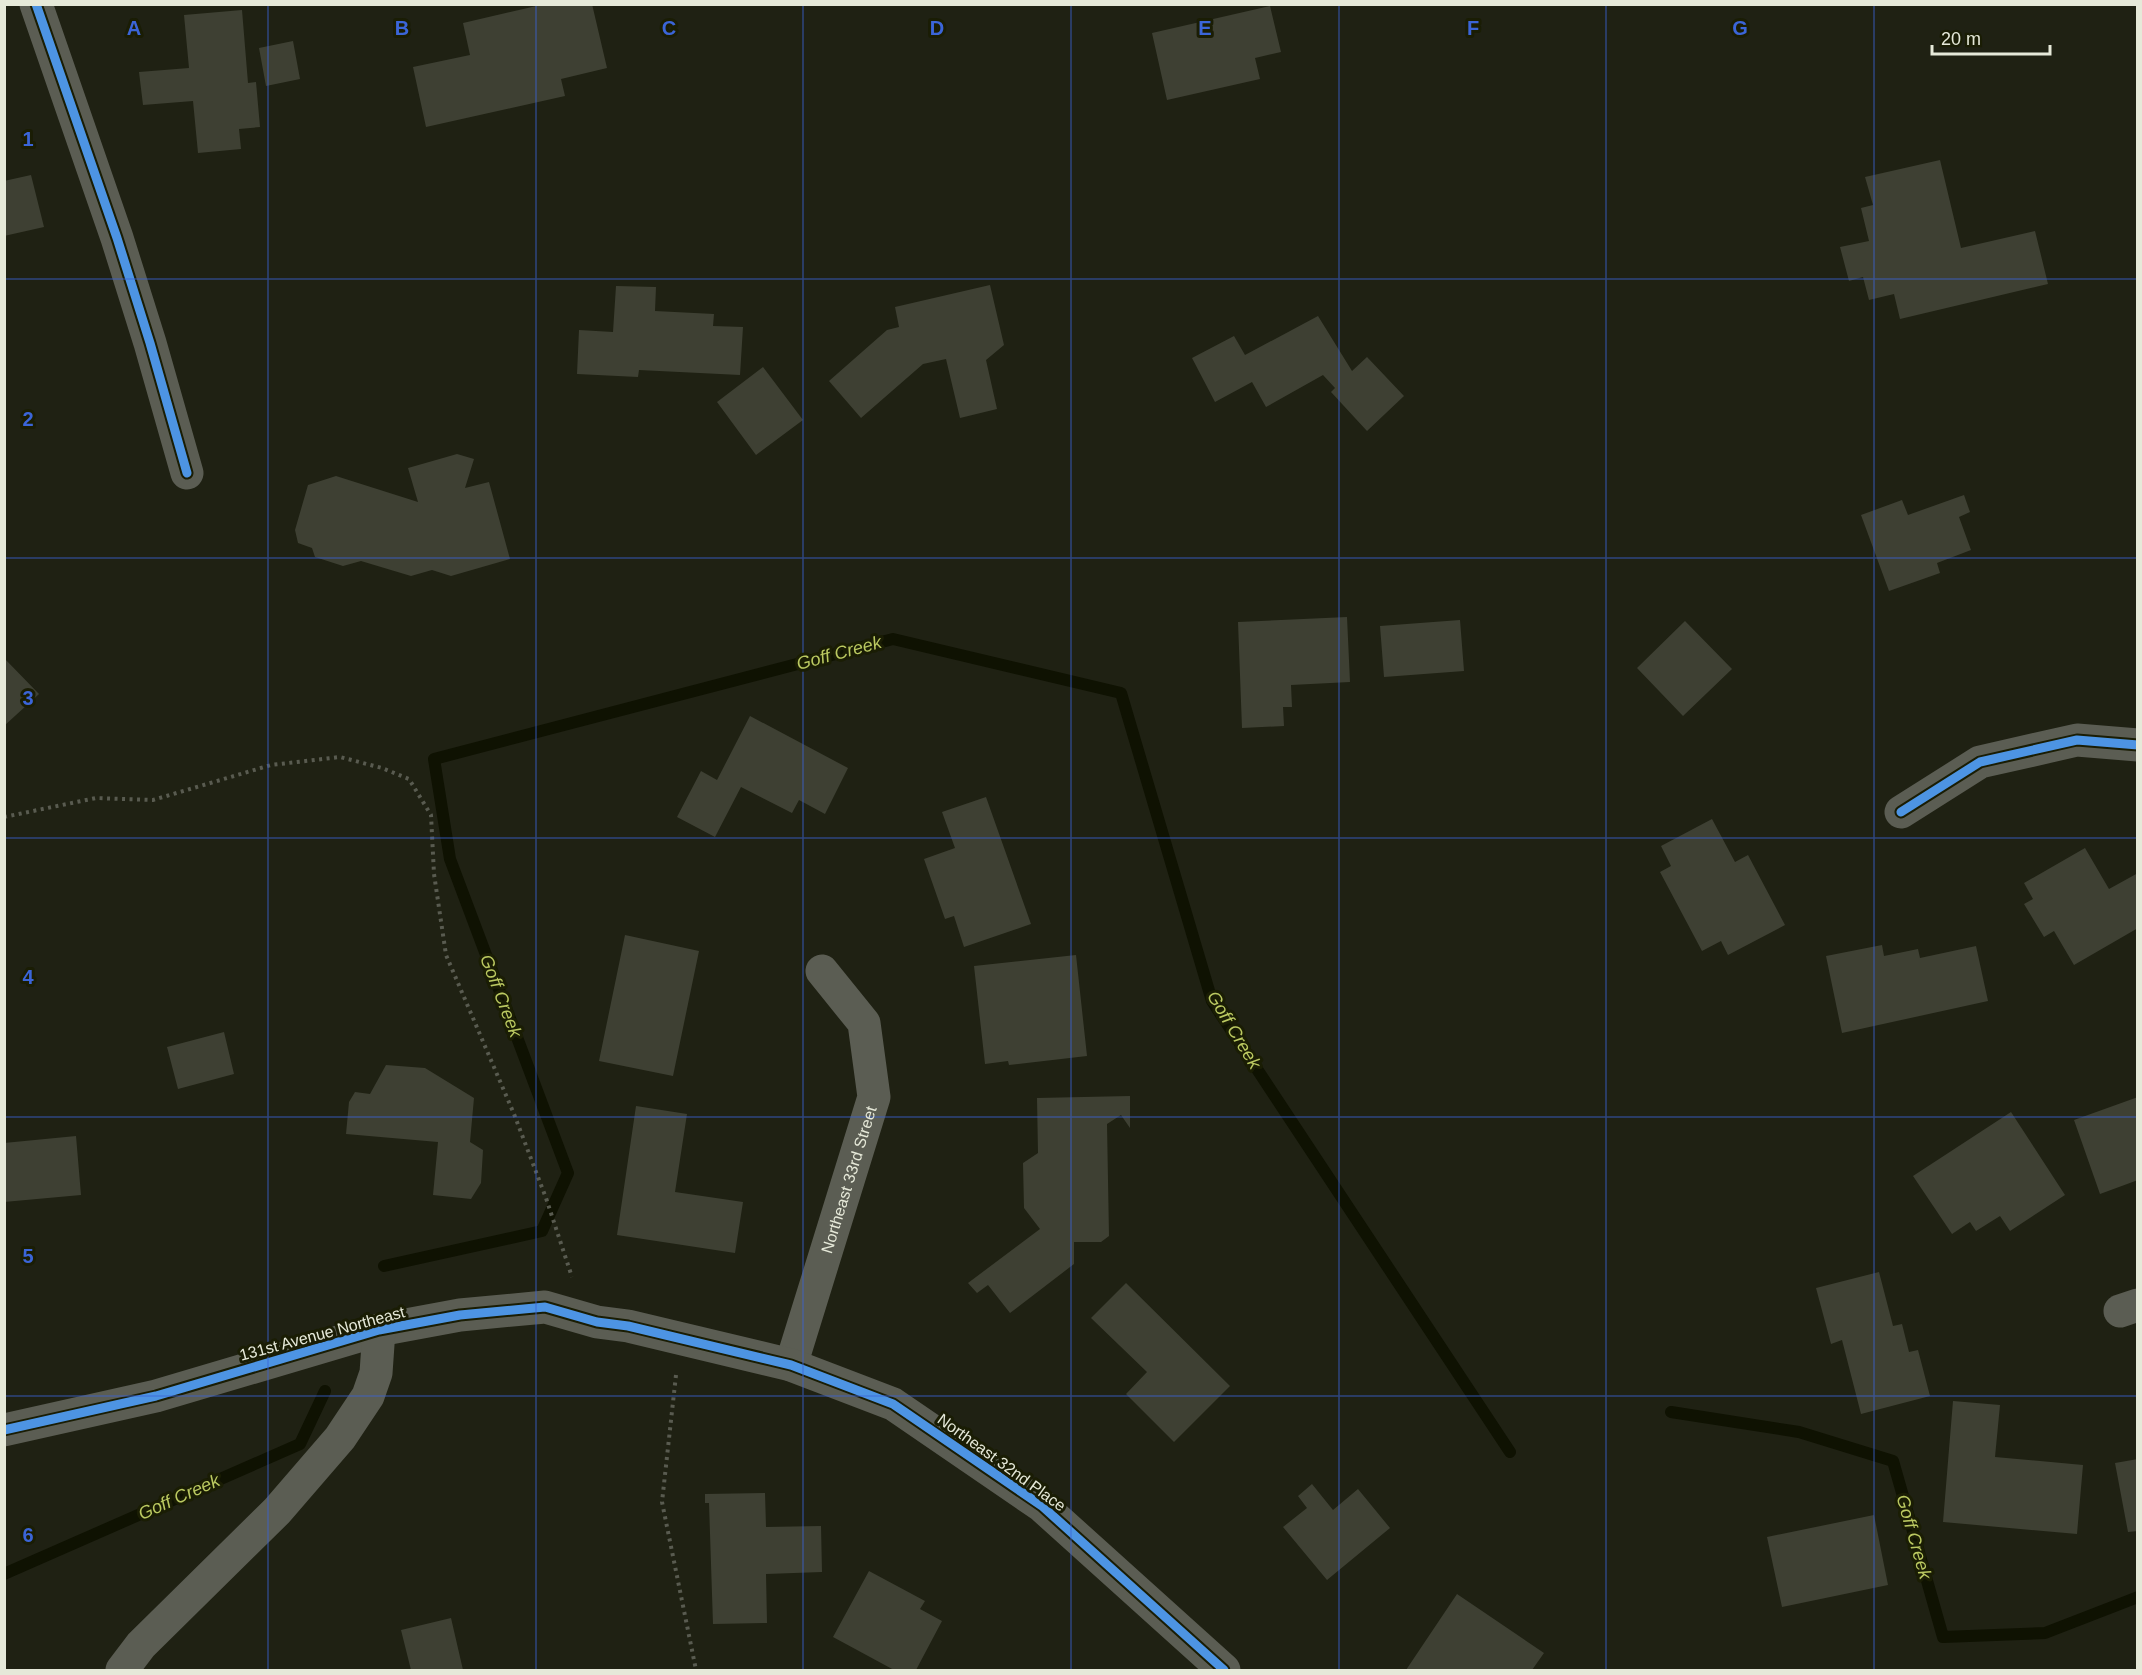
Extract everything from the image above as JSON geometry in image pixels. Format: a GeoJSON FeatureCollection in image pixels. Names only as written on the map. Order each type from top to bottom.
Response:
{"type":"FeatureCollection","features":[{"type":"Feature","properties":{"kind":"street"},"geometry":{"type":"LineString","coordinates":[[36,4],[117,238],[187,473]]}},
{"type":"Feature","properties":{"kind":"street"},"geometry":{"type":"LineString","coordinates":[[1901,812],[1980,762],[2077,740],[2138,745]]}},
{"type":"Feature","properties":{"kind":"street","name":"Northeast 33rd Street"},"geometry":{"type":"LineString","coordinates":[[791,1365],[874,1097],[864,1023],[822,971]]}},
{"type":"Feature","properties":{"kind":"street","name":"131st Avenue Northeast"},"geometry":{"type":"LineString","coordinates":[[4,1430],[156,1396],[379,1330],[459,1315],[545,1307],[597,1322],[628,1326],[791,1365]]}},
{"type":"Feature","properties":{"kind":"street"},"geometry":{"type":"LineString","coordinates":[[122,1671],[141,1645],[277,1511],[340,1438],[368,1396],[376,1373],[379,1330]]}},
{"type":"Feature","properties":{"kind":"street","name":"Northeast 32nd Place"},"geometry":{"type":"LineString","coordinates":[[791,1365],[893,1404],[1042,1506],[1224,1671]]}},
{"type":"Feature","properties":{"kind":"path"},"geometry":{"type":"LineString","coordinates":[[4,817],[96,798],[153,800],[271,765],[340,757],[382,768],[409,779],[431,815],[434,874],[446,955],[514,1114],[546,1198],[574,1283],[597,1322]]}},
{"type":"Feature","properties":{"kind":"path"},"geometry":{"type":"LineString","coordinates":[[683,1339],[672,1399],[662,1502],[696,1671]]}},
{"type":"Feature","properties":{"kind":"building"},"geometry":{"type":"Polygon","coordinates":[[[545,4],[592,4],[607,68],[561,79],[565,96],[426,127],[413,67],[470,55],[463,23],[545,4]]]}},
{"type":"Feature","properties":{"kind":"building"},"geometry":{"type":"Polygon","coordinates":[[[1270,6],[1281,52],[1255,58],[1260,79],[1167,100],[1152,33],[1270,6]]]}},
{"type":"Feature","properties":{"kind":"building"},"geometry":{"type":"Polygon","coordinates":[[[242,10],[248,83],[256,82],[260,127],[239,129],[241,149],[198,153],[193,101],[143,105],[139,72],[189,68],[184,15],[242,10]]]}},
{"type":"Feature","properties":{"kind":"building"},"geometry":{"type":"Polygon","coordinates":[[[293,41],[300,79],[266,86],[259,48],[293,41]]]}},
{"type":"Feature","properties":{"kind":"building"},"geometry":{"type":"Polygon","coordinates":[[[1940,160],[1961,248],[2035,231],[2048,284],[1900,319],[1894,294],[1869,300],[1863,277],[1849,281],[1840,247],[1869,241],[1861,208],[1873,205],[1865,177],[1940,160]]]}},
{"type":"Feature","properties":{"kind":"building"},"geometry":{"type":"Polygon","coordinates":[[[31,175],[44,227],[4,236],[4,181],[31,175]]]}},
{"type":"Feature","properties":{"kind":"building"},"geometry":{"type":"Polygon","coordinates":[[[990,285],[1004,345],[986,360],[997,409],[960,418],[946,359],[923,364],[861,418],[829,381],[887,330],[899,327],[895,307],[990,285]]]}},
{"type":"Feature","properties":{"kind":"building"},"geometry":{"type":"Polygon","coordinates":[[[616,286],[656,287],[655,311],[714,314],[713,326],[743,327],[740,375],[639,370],[638,377],[577,374],[579,330],[613,332],[616,286]]]}},
{"type":"Feature","properties":{"kind":"building"},"geometry":{"type":"Polygon","coordinates":[[[1318,316],[1352,371],[1367,357],[1404,396],[1367,431],[1331,392],[1335,388],[1323,375],[1266,407],[1252,382],[1215,402],[1192,358],[1234,336],[1245,355],[1318,316]]]}},
{"type":"Feature","properties":{"kind":"building"},"geometry":{"type":"Polygon","coordinates":[[[763,367],[803,420],[756,455],[717,402],[763,367]]]}},
{"type":"Feature","properties":{"kind":"building"},"geometry":{"type":"Polygon","coordinates":[[[457,454],[474,459],[465,488],[489,482],[510,559],[451,576],[432,570],[411,576],[361,561],[343,566],[315,557],[312,548],[298,543],[295,530],[308,485],[336,476],[418,502],[408,468],[457,454]]]}},
{"type":"Feature","properties":{"kind":"building"},"geometry":{"type":"Polygon","coordinates":[[[1964,495],[1970,512],[1959,517],[1971,550],[1937,563],[1940,573],[1889,591],[1861,515],[1902,500],[1908,515],[1964,495]]]}},
{"type":"Feature","properties":{"kind":"building"},"geometry":{"type":"Polygon","coordinates":[[[1347,617],[1350,682],[1291,685],[1292,707],[1283,707],[1284,726],[1242,728],[1238,622],[1347,617]]]}},
{"type":"Feature","properties":{"kind":"building"},"geometry":{"type":"Polygon","coordinates":[[[1460,620],[1464,671],[1384,677],[1380,626],[1460,620]]]}},
{"type":"Feature","properties":{"kind":"building"},"geometry":{"type":"Polygon","coordinates":[[[1685,621],[1732,669],[1683,716],[1637,668],[1685,621]]]}},
{"type":"Feature","properties":{"kind":"building"},"geometry":{"type":"Polygon","coordinates":[[[4,658],[39,694],[4,726],[4,658]]]}},
{"type":"Feature","properties":{"kind":"building"},"geometry":{"type":"Polygon","coordinates":[[[750,716],[848,768],[825,814],[799,800],[792,813],[741,787],[715,837],[677,817],[701,771],[717,780],[750,716]]]}},
{"type":"Feature","properties":{"kind":"building"},"geometry":{"type":"Polygon","coordinates":[[[986,797],[1031,924],[964,947],[954,916],[945,919],[924,859],[955,848],[942,812],[986,797]]]}},
{"type":"Feature","properties":{"kind":"building"},"geometry":{"type":"Polygon","coordinates":[[[1712,819],[1735,862],[1748,855],[1785,925],[1728,955],[1721,941],[1702,951],[1660,872],[1671,866],[1661,846],[1712,819]]]}},
{"type":"Feature","properties":{"kind":"building"},"geometry":{"type":"Polygon","coordinates":[[[2085,848],[2109,889],[2138,873],[2138,928],[2074,965],[2054,931],[2044,937],[2024,904],[2033,899],[2024,883],[2085,848]]]}},
{"type":"Feature","properties":{"kind":"building"},"geometry":{"type":"Polygon","coordinates":[[[625,935],[699,951],[673,1076],[599,1061],[625,935]]]}},
{"type":"Feature","properties":{"kind":"building"},"geometry":{"type":"Polygon","coordinates":[[[1882,945],[1884,956],[1918,949],[1920,958],[1976,946],[1988,1001],[1842,1033],[1826,956],[1882,945]]]}},
{"type":"Feature","properties":{"kind":"building"},"geometry":{"type":"Polygon","coordinates":[[[1076,955],[1087,1056],[1009,1065],[1008,1061],[985,1064],[974,966],[1076,955]]]}},
{"type":"Feature","properties":{"kind":"building"},"geometry":{"type":"Polygon","coordinates":[[[224,1032],[234,1074],[178,1089],[167,1047],[224,1032]]]}},
{"type":"Feature","properties":{"kind":"building"},"geometry":{"type":"Polygon","coordinates":[[[386,1065],[425,1068],[474,1098],[470,1142],[483,1150],[481,1183],[471,1199],[433,1195],[438,1142],[346,1134],[349,1102],[355,1092],[370,1094],[386,1065]]]}},
{"type":"Feature","properties":{"kind":"building"},"geometry":{"type":"Polygon","coordinates":[[[1130,1096],[1130,1128],[1121,1115],[1107,1124],[1109,1236],[1101,1242],[1074,1242],[1074,1264],[1010,1313],[988,1285],[977,1293],[968,1283],[1040,1229],[1024,1208],[1023,1163],[1038,1153],[1037,1098],[1130,1096]]]}},
{"type":"Feature","properties":{"kind":"building"},"geometry":{"type":"Polygon","coordinates":[[[2138,1097],[2138,1180],[2100,1194],[2074,1120],[2138,1097]]]}},
{"type":"Feature","properties":{"kind":"building"},"geometry":{"type":"Polygon","coordinates":[[[636,1106],[687,1114],[675,1192],[743,1202],[735,1253],[617,1235],[636,1106]]]}},
{"type":"Feature","properties":{"kind":"building"},"geometry":{"type":"Polygon","coordinates":[[[2011,1112],[2065,1195],[2010,1231],[2000,1216],[1976,1231],[1970,1222],[1952,1234],[1913,1176],[2011,1112]]]}},
{"type":"Feature","properties":{"kind":"building"},"geometry":{"type":"Polygon","coordinates":[[[76,1136],[81,1195],[4,1202],[4,1143],[76,1136]]]}},
{"type":"Feature","properties":{"kind":"building"},"geometry":{"type":"Polygon","coordinates":[[[1879,1272],[1893,1326],[1902,1324],[1909,1352],[1918,1350],[1930,1396],[1861,1414],[1842,1340],[1831,1344],[1816,1288],[1879,1272]]]}},
{"type":"Feature","properties":{"kind":"building"},"geometry":{"type":"Polygon","coordinates":[[[1126,1283],[1230,1386],[1174,1442],[1126,1394],[1147,1372],[1091,1318],[1126,1283]]]}},
{"type":"Feature","properties":{"kind":"building"},"geometry":{"type":"Polygon","coordinates":[[[1953,1401],[2000,1405],[1995,1457],[2083,1465],[2077,1534],[1943,1522],[1953,1401]]]}},
{"type":"Feature","properties":{"kind":"building"},"geometry":{"type":"Polygon","coordinates":[[[2138,1459],[2138,1531],[2128,1532],[2115,1463],[2138,1459]]]}},
{"type":"Feature","properties":{"kind":"building"},"geometry":{"type":"Polygon","coordinates":[[[1312,1484],[1333,1510],[1358,1489],[1390,1528],[1327,1580],[1283,1527],[1307,1508],[1298,1496],[1312,1484]]]}},
{"type":"Feature","properties":{"kind":"building"},"geometry":{"type":"Polygon","coordinates":[[[765,1493],[766,1527],[821,1526],[822,1572],[766,1574],[767,1623],[713,1624],[709,1503],[705,1503],[705,1494],[765,1493]]]}},
{"type":"Feature","properties":{"kind":"building"},"geometry":{"type":"Polygon","coordinates":[[[1874,1515],[1888,1585],[1782,1607],[1767,1537],[1874,1515]]]}},
{"type":"Feature","properties":{"kind":"building"},"geometry":{"type":"Polygon","coordinates":[[[869,1571],[925,1601],[920,1609],[942,1621],[916,1670],[894,1670],[833,1637],[869,1571]]]}},
{"type":"Feature","properties":{"kind":"building"},"geometry":{"type":"Polygon","coordinates":[[[1457,1594],[1544,1653],[1532,1670],[1406,1670],[1457,1594]]]}},
{"type":"Feature","properties":{"kind":"building"},"geometry":{"type":"Polygon","coordinates":[[[451,1618],[463,1670],[411,1670],[401,1630],[451,1618]]]}},
{"type":"Feature","properties":{"kind":"waterway","name":"Goff Creek"},"geometry":{"type":"LineString","coordinates":[[384,1266],[542,1231],[568,1173],[450,859],[434,759],[893,639],[1121,693],[1212,1001],[1510,1452]]}},
{"type":"Feature","properties":{"kind":"waterway","name":"Goff Creek"},"geometry":{"type":"LineString","coordinates":[[4,1574],[300,1444],[325,1391]]}},
{"type":"Feature","properties":{"kind":"waterway","name":"Goff Creek"},"geometry":{"type":"LineString","coordinates":[[1671,1412],[1799,1432],[1893,1461],[1943,1637],[2045,1633],[2138,1597]]}},
{"type":"Feature","properties":{"kind":"cycle path"},"geometry":{"type":"LineString","coordinates":[[36,4],[117,238],[187,473]]}},
{"type":"Feature","properties":{"kind":"cycle path"},"geometry":{"type":"LineString","coordinates":[[1901,812],[1980,762],[2077,740],[2138,745]]}},
{"type":"Feature","properties":{"kind":"cycle path"},"geometry":{"type":"LineString","coordinates":[[4,1430],[156,1396],[379,1330],[460,1315],[545,1307],[597,1322],[628,1326],[791,1365],[893,1404],[1042,1506],[1224,1670]]}}]}
